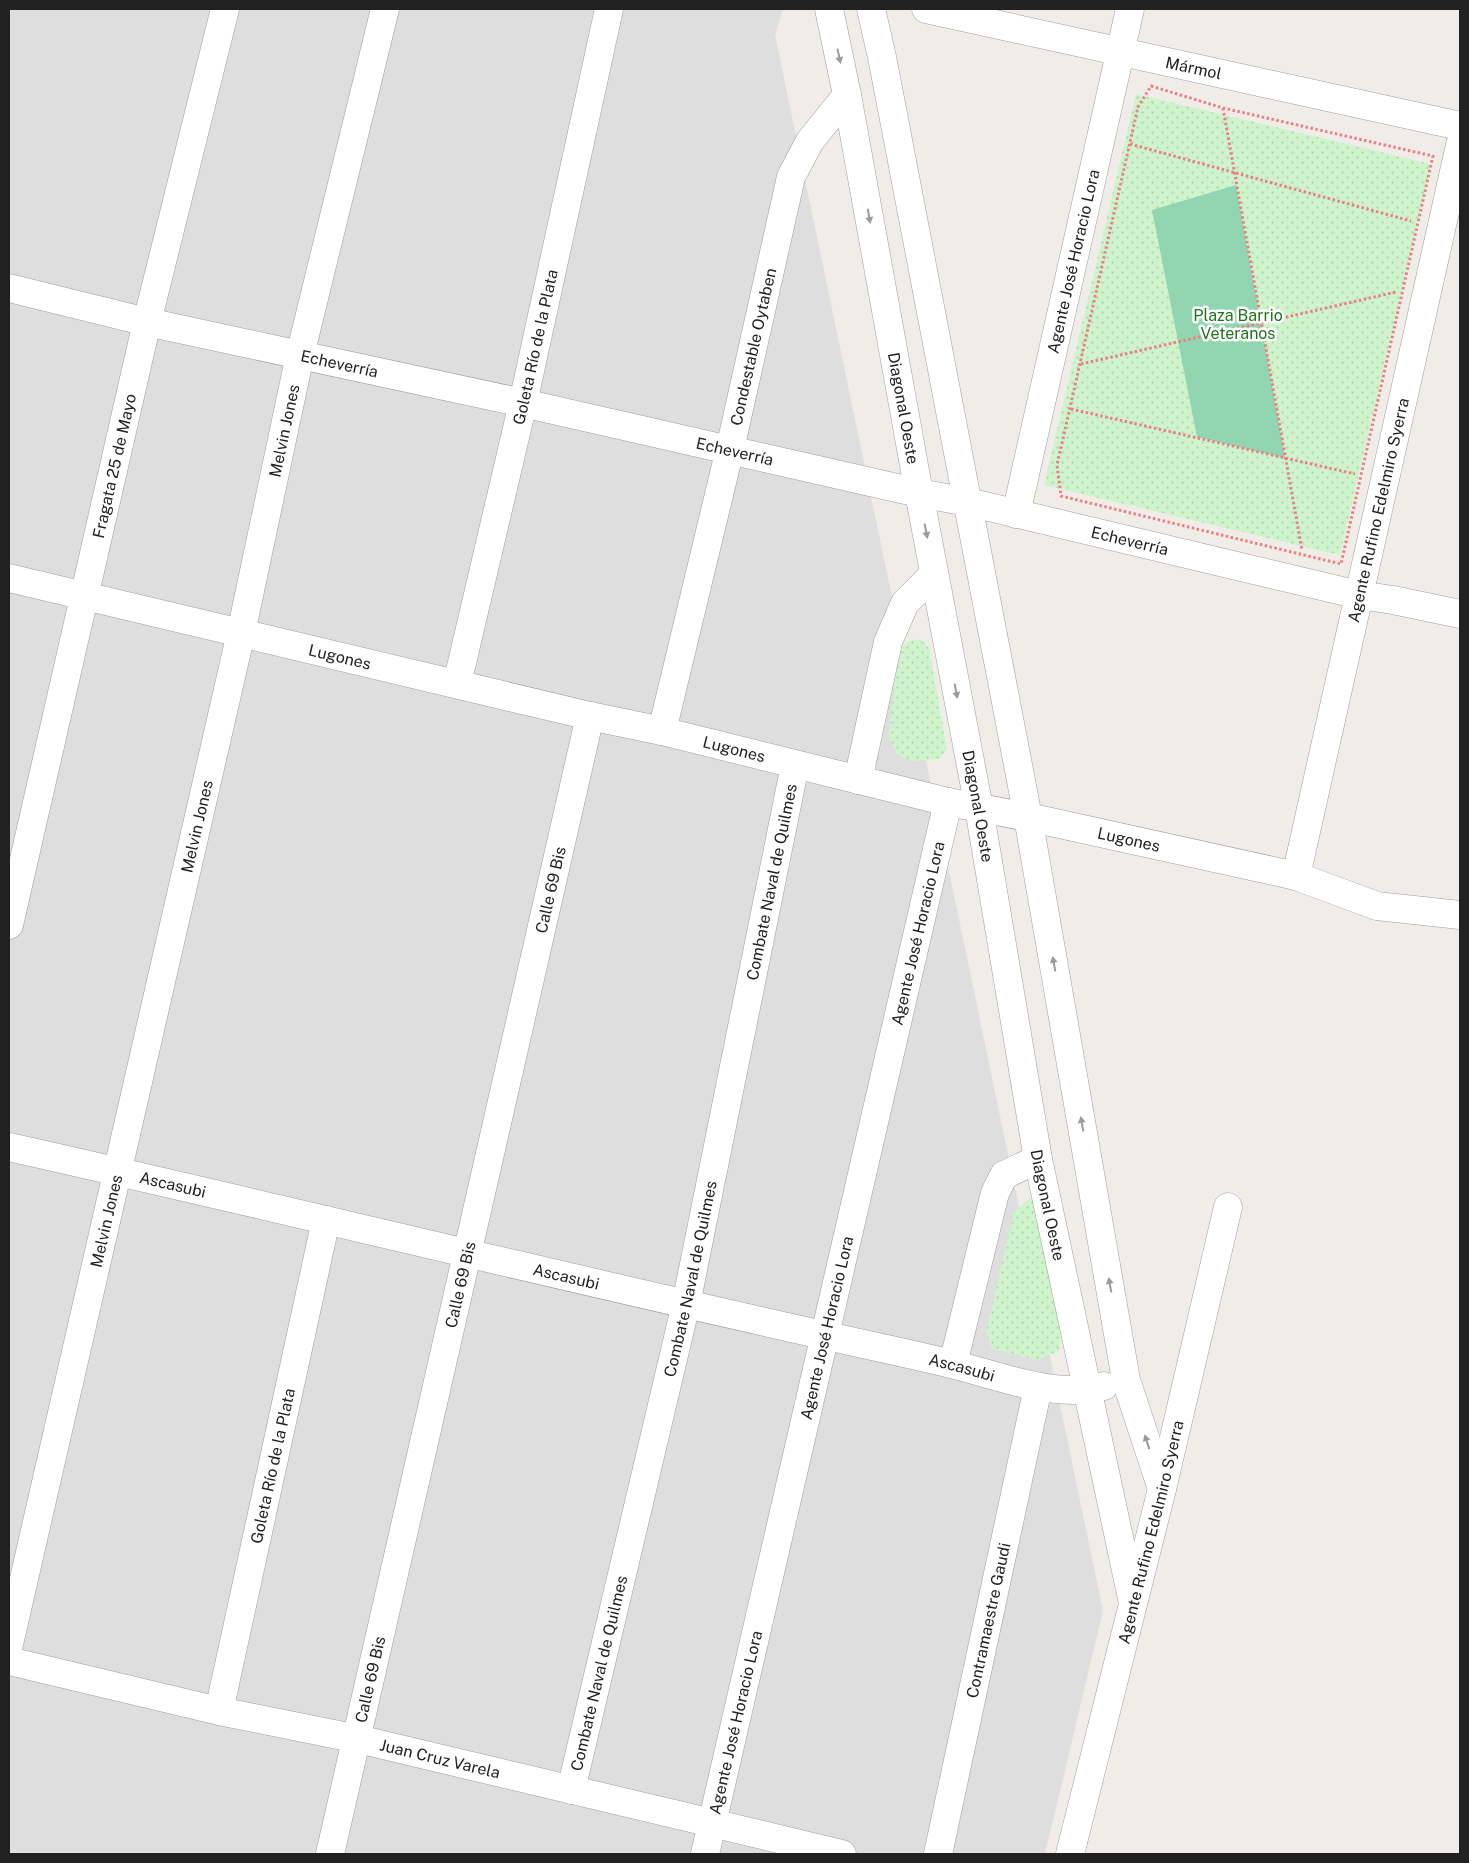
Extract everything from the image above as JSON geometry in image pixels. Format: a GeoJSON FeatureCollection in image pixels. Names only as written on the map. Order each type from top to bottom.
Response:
{"type":"FeatureCollection","features":[{"type":"Feature","properties":{"kind":"street","name":"Fragata 25 de Mayo"},"geometry":{"type":"LineString","coordinates":[[9,925],[147,322],[225,9]]}},
{"type":"Feature","properties":{"kind":"street","name":"Melvin Jones"},"geometry":{"type":"LineString","coordinates":[[9,1644],[241,633],[300,355],[385,9]]}},
{"type":"Feature","properties":{"kind":"street","name":"Goleta Río de la Plata"},"geometry":{"type":"LineString","coordinates":[[457,684],[523,403],[609,9]]}},
{"type":"Feature","properties":{"kind":"street","name":"Diagonal Oeste"},"geometry":{"type":"LineString","coordinates":[[829,9],[847,95],[919,493],[979,808],[1038,1159],[1133,1604]]}},
{"type":"Feature","properties":{"kind":"street"},"geometry":{"type":"LineString","coordinates":[[871,9],[882,57],[1028,817],[1126,1380],[1162,1489]]}},
{"type":"Feature","properties":{"kind":"street","name":"Mármol"},"geometry":{"type":"LineString","coordinates":[[926,9],[1460,126]]}},
{"type":"Feature","properties":{"kind":"street","name":"Agente José Horacio Lora"},"geometry":{"type":"LineString","coordinates":[[1016,514],[1130,9]]}},
{"type":"Feature","properties":{"kind":"street","name":"Condestable Oytaben"},"geometry":{"type":"LineString","coordinates":[[662,731],[730,449],[791,177],[810,141],[847,95]]}},
{"type":"Feature","properties":{"kind":"street","name":"Agente Rufino Edelmiro Syerra"},"geometry":{"type":"LineString","coordinates":[[1296,876],[1359,595],[1373,478],[1429,285],[1430,226],[1460,145]]}},
{"type":"Feature","properties":{"kind":"street","name":"Echeverría"},"geometry":{"type":"LineString","coordinates":[[9,288],[147,322],[523,403],[919,493],[968,502],[1359,595],[1460,614]]}},
{"type":"Feature","properties":{"kind":"street"},"geometry":{"type":"LineString","coordinates":[[858,780],[888,642],[905,602],[934,574]]}},
{"type":"Feature","properties":{"kind":"street","name":"Lugones"},"geometry":{"type":"LineString","coordinates":[[9,578],[590,716],[662,731],[948,802],[1028,817],[1296,876],[1377,906],[1460,915]]}},
{"type":"Feature","properties":{"kind":"street","name":"Calle 69 Bis"},"geometry":{"type":"LineString","coordinates":[[330,1854],[358,1739],[590,716]]}},
{"type":"Feature","properties":{"kind":"street","name":"Combate Naval de Quilmes"},"geometry":{"type":"LineString","coordinates":[[571,1790],[686,1304],[795,764]]}},
{"type":"Feature","properties":{"kind":"street","name":"Agente José Horacio Lora"},"geometry":{"type":"LineString","coordinates":[[705,1854],[948,802]]}},
{"type":"Feature","properties":{"kind":"street","name":"Ascasubi"},"geometry":{"type":"LineString","coordinates":[[9,1147],[326,1220],[468,1255],[953,1364],[1038,1387],[1087,1390],[1126,1380]]}},
{"type":"Feature","properties":{"kind":"street"},"geometry":{"type":"LineString","coordinates":[[953,1364],[995,1193],[1004,1175],[1038,1159]]}},
{"type":"Feature","properties":{"kind":"street","name":"Agente Rufino Edelmiro Syerra"},"geometry":{"type":"LineString","coordinates":[[1070,1854],[1162,1489],[1228,1207]]}},
{"type":"Feature","properties":{"kind":"street","name":"Goleta Río de la Plata"},"geometry":{"type":"LineString","coordinates":[[219,1711],[326,1220]]}},
{"type":"Feature","properties":{"kind":"street","name":"Contramaestre Gaudi"},"geometry":{"type":"LineString","coordinates":[[938,1854],[1038,1387]]}},
{"type":"Feature","properties":{"kind":"street","name":"Juan Cruz Varela"},"geometry":{"type":"LineString","coordinates":[[9,1661],[219,1711],[358,1739],[842,1854]]}},
{"type":"Feature","properties":{"kind":"path"},"geometry":{"type":"LineString","coordinates":[[1151,86],[1222,108],[1433,156],[1430,226],[1402,291],[1373,478],[1341,564],[1061,496],[1057,466],[1129,144],[1138,107],[1151,86]]}},
{"type":"Feature","properties":{"kind":"path"},"geometry":{"type":"LineString","coordinates":[[1222,108],[1307,583]]}},
{"type":"Feature","properties":{"kind":"path"},"geometry":{"type":"LineString","coordinates":[[1129,144],[1430,226]]}},
{"type":"Feature","properties":{"kind":"path"},"geometry":{"type":"LineString","coordinates":[[1048,371],[1429,285]]}},
{"type":"Feature","properties":{"kind":"path"},"geometry":{"type":"LineString","coordinates":[[1070,408],[1373,478]]}},
{"type":"Feature","properties":{"kind":"shaded area"},"geometry":{"type":"Polygon","coordinates":[[[9,9],[783,9],[775,35],[1103,1611],[1045,1854],[9,1854],[9,9]]]}},
{"type":"Feature","properties":{"kind":"green space","name":"Plaza Barrio Veteranos"},"geometry":{"type":"Polygon","coordinates":[[[1136,94],[1431,164],[1340,555],[1044,485],[1136,94]]]}},
{"type":"Feature","properties":{"kind":"green space"},"geometry":{"type":"Polygon","coordinates":[[[1236,185],[1285,458],[1197,437],[1152,210],[1236,185]]]}},
{"type":"Feature","properties":{"kind":"green space"},"geometry":{"type":"Polygon","coordinates":[[[920,639],[929,648],[947,749],[939,759],[915,761],[897,755],[889,736],[897,654],[908,641],[920,639]]]}},
{"type":"Feature","properties":{"kind":"green space"},"geometry":{"type":"Polygon","coordinates":[[[1030,1198],[1038,1201],[1061,1338],[1059,1351],[1036,1360],[992,1349],[986,1332],[1014,1212],[1030,1198]]]}}]}
